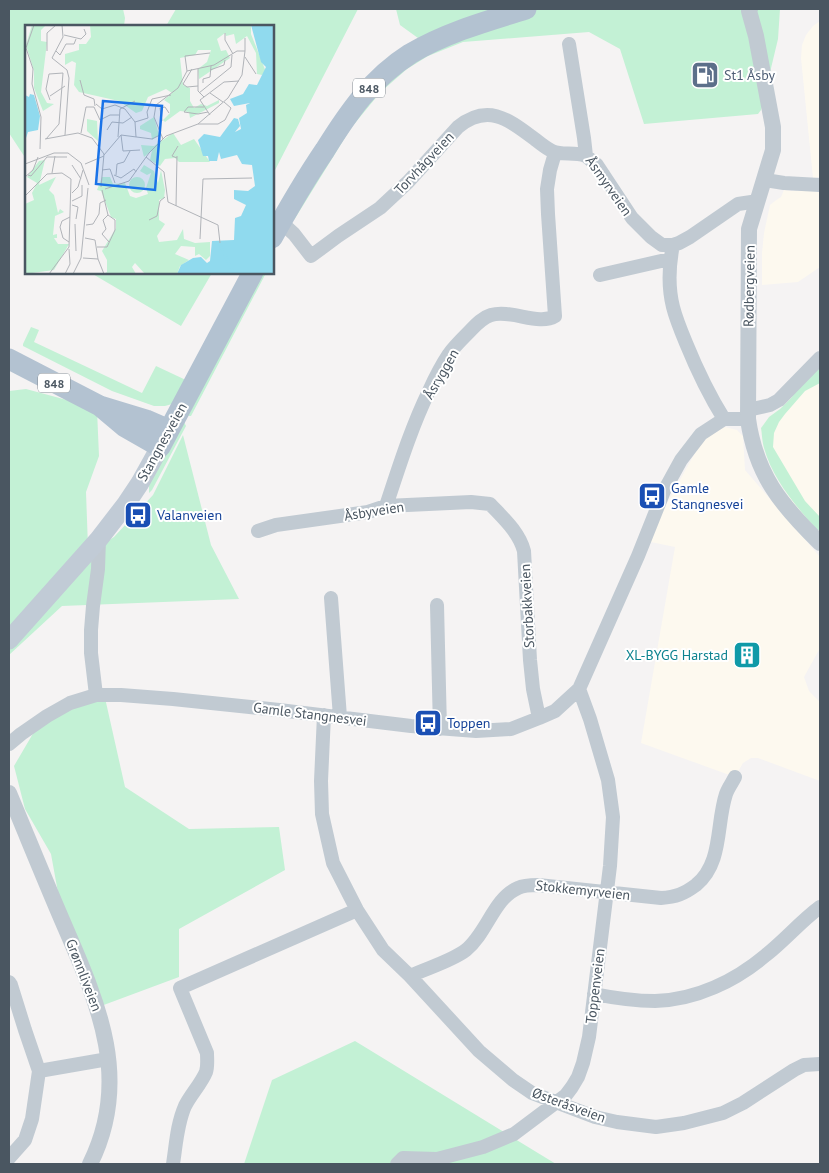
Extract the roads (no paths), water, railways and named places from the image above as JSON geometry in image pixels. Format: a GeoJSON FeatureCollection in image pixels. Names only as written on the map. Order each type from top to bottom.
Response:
{"type":"FeatureCollection","features":[{"type":"Feature","properties":{"kind":"main road","name":"848"},"geometry":{"type":"LineString","coordinates":[[277,230],[299,189],[341,125],[374,82],[410,54],[437,40],[526,9]]}},
{"type":"Feature","properties":{"kind":"main road","name":"Stangnesveien"},"geometry":{"type":"LineString","coordinates":[[9,640],[99,538],[140,483],[252,274]]}},
{"type":"Feature","properties":{"kind":"main road","name":"848"},"geometry":{"type":"LineString","coordinates":[[9,360],[100,406],[125,427],[164,438]]}},
{"type":"Feature","properties":{"kind":"street","name":"Rødbergveien"},"geometry":{"type":"LineString","coordinates":[[749,10],[756,36],[773,127],[773,150],[750,229],[748,283],[748,414],[750,434],[766,478],[788,511],[820,543]]}},
{"type":"Feature","properties":{"kind":"street","name":"Åsmyrveien"},"geometry":{"type":"LineString","coordinates":[[569,44],[586,156],[597,165],[632,218],[671,252]]}},
{"type":"Feature","properties":{"kind":"street","name":"Torvhågveien"},"geometry":{"type":"LineString","coordinates":[[277,230],[294,234],[311,256],[380,208],[408,182],[464,122],[486,114],[502,117],[555,152],[586,156]]}},
{"type":"Feature","properties":{"kind":"street","name":"Åsryggen"},"geometry":{"type":"LineString","coordinates":[[386,506],[411,431],[439,370],[450,353],[474,327],[484,318],[491,315],[509,314],[541,318],[555,316],[547,189],[555,152]]}},
{"type":"Feature","properties":{"kind":"street"},"geometry":{"type":"LineString","coordinates":[[764,180],[820,185]]}},
{"type":"Feature","properties":{"kind":"street"},"geometry":{"type":"LineString","coordinates":[[600,275],[671,252],[738,204],[758,201]]}},
{"type":"Feature","properties":{"kind":"street"},"geometry":{"type":"LineString","coordinates":[[671,252],[670,284],[678,324],[705,386],[724,420]]}},
{"type":"Feature","properties":{"kind":"street","name":"Gamle Stangnesvei"},"geometry":{"type":"LineString","coordinates":[[9,744],[47,716],[70,703],[96,695],[121,694],[173,699],[476,732],[511,729],[554,711],[579,689],[638,556],[664,490],[682,460],[701,434],[724,420],[748,414],[779,400],[820,358]]}},
{"type":"Feature","properties":{"kind":"street","name":"Åsbyveien"},"geometry":{"type":"LineString","coordinates":[[258,531],[276,525],[368,512],[386,506],[471,502],[490,504]]}},
{"type":"Feature","properties":{"kind":"street","name":"Storbakkveien"},"geometry":{"type":"LineString","coordinates":[[490,504],[522,542],[530,660],[533,690],[539,718]]}},
{"type":"Feature","properties":{"kind":"street"},"geometry":{"type":"LineString","coordinates":[[96,695],[91,653],[91,630],[92,606],[98,569],[99,538]]}},
{"type":"Feature","properties":{"kind":"street"},"geometry":{"type":"LineString","coordinates":[[331,598],[340,717]]}},
{"type":"Feature","properties":{"kind":"street"},"geometry":{"type":"LineString","coordinates":[[437,605],[440,729]]}},
{"type":"Feature","properties":{"kind":"street","name":"Toppenveien"},"geometry":{"type":"LineString","coordinates":[[397,1164],[403,1158],[437,1159],[483,1147],[514,1134],[566,1095],[580,1070],[589,1037],[610,866],[613,817],[608,780],[579,689]]}},
{"type":"Feature","properties":{"kind":"street"},"geometry":{"type":"LineString","coordinates":[[324,715],[321,781],[322,814],[333,863],[357,910],[383,950],[410,976]]}},
{"type":"Feature","properties":{"kind":"street","name":"Stokkemyrveien"},"geometry":{"type":"LineString","coordinates":[[410,976],[457,956],[467,949],[475,941],[501,902],[510,892],[519,887],[538,884],[660,898],[683,894],[701,881],[707,873],[716,851],[724,801],[728,788],[735,777]]}},
{"type":"Feature","properties":{"kind":"street","name":"Grønnliveien"},"geometry":{"type":"LineString","coordinates":[[9,793],[91,988],[103,1028],[108,1059],[108,1109],[101,1138],[90,1164]]}},
{"type":"Feature","properties":{"kind":"street"},"geometry":{"type":"LineString","coordinates":[[594,994],[657,1001],[708,990],[750,968],[820,906]]}},
{"type":"Feature","properties":{"kind":"street"},"geometry":{"type":"LineString","coordinates":[[173,1164],[176,1139],[185,1106],[206,1072],[207,1064],[207,1053],[180,988],[357,910]]}},
{"type":"Feature","properties":{"kind":"street","name":"Østeråsveien"},"geometry":{"type":"LineString","coordinates":[[410,976],[478,1050],[532,1093],[596,1117],[617,1122],[656,1127],[671,1126],[707,1118],[723,1113],[743,1103],[804,1065],[820,1064]]}},
{"type":"Feature","properties":{"kind":"street"},"geometry":{"type":"LineString","coordinates":[[9,982],[39,1071],[32,1119],[25,1140],[9,1158]]}},
{"type":"Feature","properties":{"kind":"street"},"geometry":{"type":"LineString","coordinates":[[39,1071],[108,1059]]}},
{"type":"Feature","properties":{"kind":"place","name":"St1 Åsby"},"geometry":{"type":"Point","coordinates":[705,75]}},
{"type":"Feature","properties":{"kind":"place","name":"Gamle Stangnesvei"},"geometry":{"type":"Point","coordinates":[652,496]}},
{"type":"Feature","properties":{"kind":"place","name":"Valanveien"},"geometry":{"type":"Point","coordinates":[138,515]}},
{"type":"Feature","properties":{"kind":"place","name":"XL-BYGG Harstad"},"geometry":{"type":"Point","coordinates":[747,655]}},
{"type":"Feature","properties":{"kind":"place","name":"Toppen"},"geometry":{"type":"Point","coordinates":[428,723]}}]}
